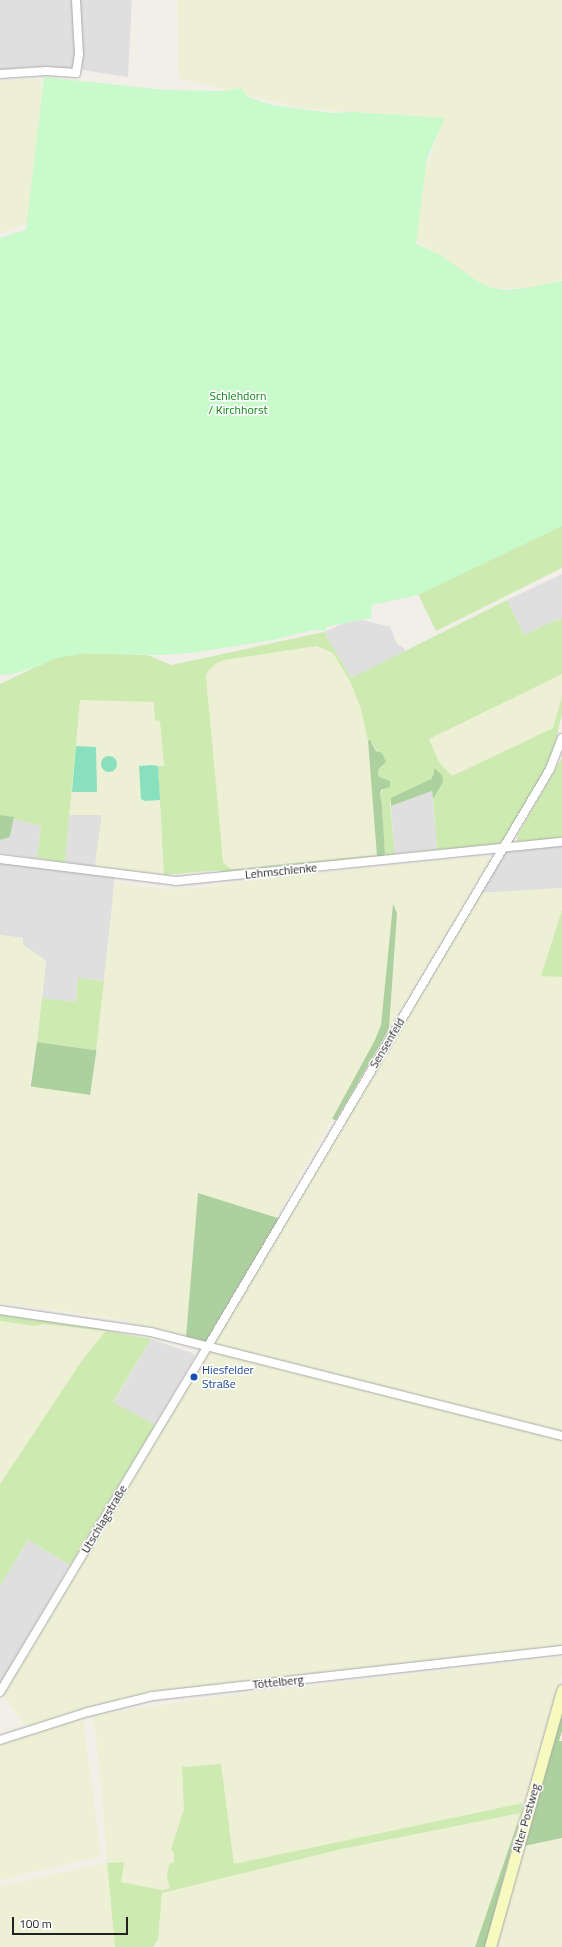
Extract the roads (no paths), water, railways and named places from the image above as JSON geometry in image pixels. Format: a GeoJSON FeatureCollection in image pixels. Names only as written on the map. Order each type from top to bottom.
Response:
{"type":"FeatureCollection","features":[{"type":"Feature","properties":{"kind":"main road","name":"Alter Postweg"},"geometry":{"type":"LineString","coordinates":[[490,1947],[562,1690]]}},
{"type":"Feature","properties":{"kind":"street"},"geometry":{"type":"LineString","coordinates":[[0,74],[47,71],[76,74],[79,55],[76,0]]}},
{"type":"Feature","properties":{"kind":"street","name":"Sensenfeld"},"geometry":{"type":"LineString","coordinates":[[208,1346],[550,769],[562,738]]}},
{"type":"Feature","properties":{"kind":"street","name":"Lehmschlenke"},"geometry":{"type":"LineString","coordinates":[[0,859],[176,881],[562,842]]}},
{"type":"Feature","properties":{"kind":"street"},"geometry":{"type":"LineString","coordinates":[[0,1310],[151,1332],[562,1436]]}},
{"type":"Feature","properties":{"kind":"street","name":"Utschlagstraße"},"geometry":{"type":"LineString","coordinates":[[0,1692],[208,1346]]}},
{"type":"Feature","properties":{"kind":"street","name":"Töttelberg"},"geometry":{"type":"LineString","coordinates":[[0,1740],[88,1712],[152,1696],[562,1650]]}},
{"type":"Feature","properties":{"kind":"place","name":"Hiesfelder Straße"},"geometry":{"type":"Point","coordinates":[194,1377]}},
{"type":"Feature","properties":{"kind":"park label","name":"Schlehdorn / Kirchhorst"},"geometry":{"type":"Point","coordinates":[238,403]}}]}
